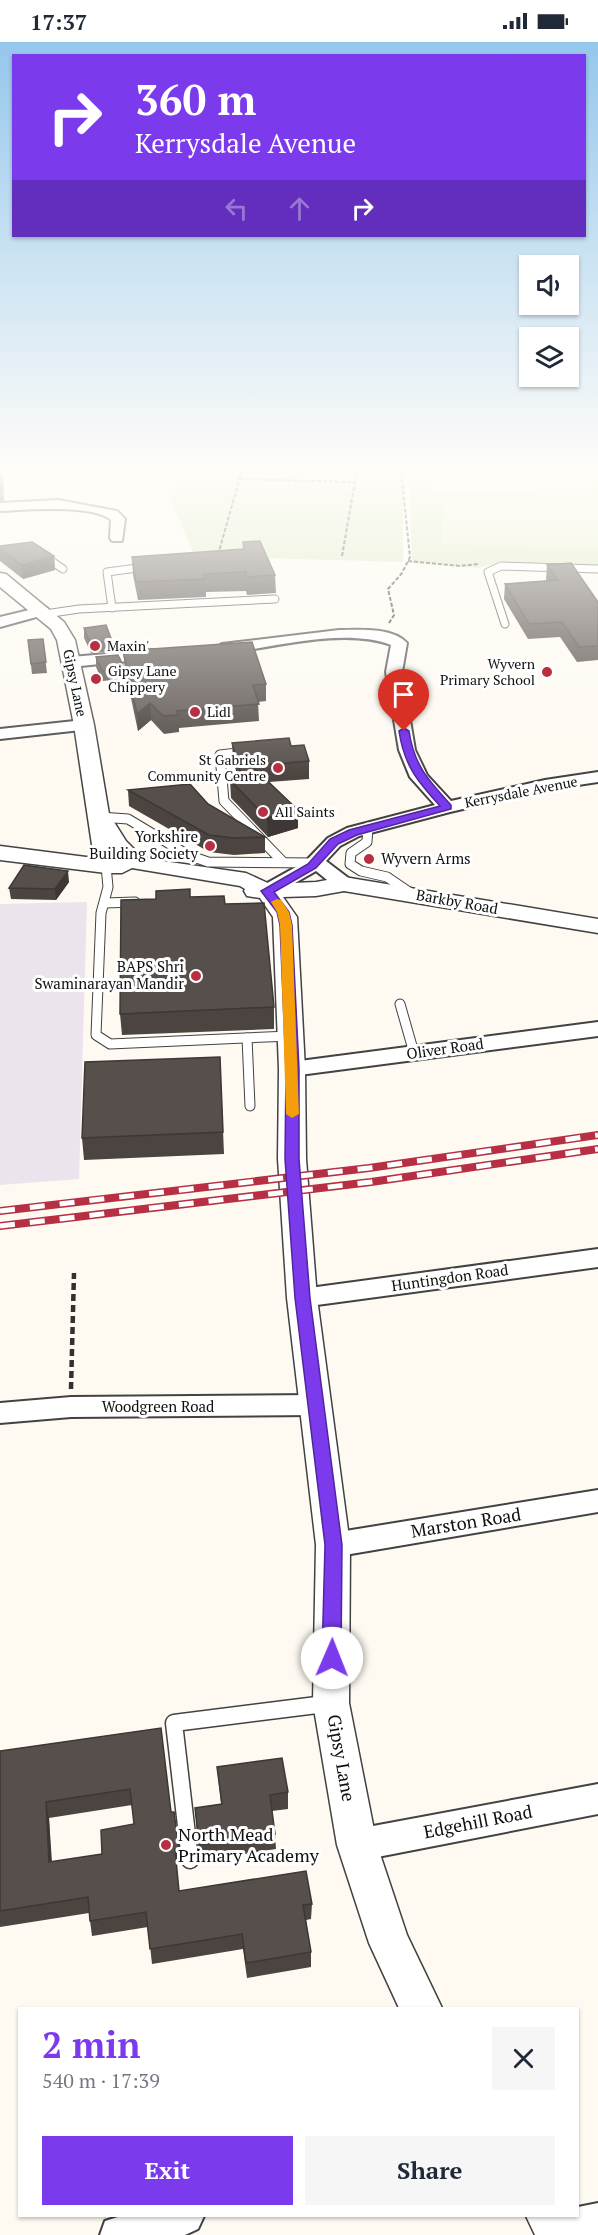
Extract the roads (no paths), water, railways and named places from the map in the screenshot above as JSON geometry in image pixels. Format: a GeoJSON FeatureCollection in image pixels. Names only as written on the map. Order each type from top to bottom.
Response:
{"type":"FeatureCollection","features":[{"type":"Feature","properties":{"kind":"street","name":"Gipsy Lane"},"geometry":{"type":"LineString","coordinates":[[0,578],[44,613],[63,633],[84,725],[92,749],[106,866]]}},
{"type":"Feature","properties":{"kind":"street"},"geometry":{"type":"LineString","coordinates":[[0,622],[44,613]]}},
{"type":"Feature","properties":{"kind":"street"},"geometry":{"type":"LineString","coordinates":[[358,633],[371,624],[381,621],[389,623]]}},
{"type":"Feature","properties":{"kind":"street"},"geometry":{"type":"LineString","coordinates":[[206,650],[358,633],[403,637],[394,672],[407,750],[419,777],[447,807]]}},
{"type":"Feature","properties":{"kind":"street"},"geometry":{"type":"LineString","coordinates":[[71,662],[173,653]]}},
{"type":"Feature","properties":{"kind":"street"},"geometry":{"type":"LineString","coordinates":[[0,734],[84,725]]}},
{"type":"Feature","properties":{"kind":"street","name":"Kerrysdale Avenue"},"geometry":{"type":"LineString","coordinates":[[267,891],[288,869],[317,863],[321,854],[334,842],[368,827],[545,785],[598,777]]}},
{"type":"Feature","properties":{"kind":"street","name":"Gipsy Lane"},"geometry":{"type":"LineString","coordinates":[[100,827],[125,856],[144,865],[234,877],[267,891],[283,912],[286,925],[292,1053],[292,1159],[302,1298],[333,1545],[331,1703],[357,1845],[389,1943],[421,2007]]}},
{"type":"Feature","properties":{"kind":"street"},"geometry":{"type":"LineString","coordinates":[[51,860],[91,848],[100,827]]}},
{"type":"Feature","properties":{"kind":"street"},"geometry":{"type":"LineString","coordinates":[[0,854],[106,866],[144,865]]}},
{"type":"Feature","properties":{"kind":"street"},"geometry":{"type":"LineString","coordinates":[[317,863],[344,884]]}},
{"type":"Feature","properties":{"kind":"street"},"geometry":{"type":"LineString","coordinates":[[106,866],[143,878],[236,890],[267,891]]}},
{"type":"Feature","properties":{"kind":"street"},"geometry":{"type":"LineString","coordinates":[[234,877],[288,869],[344,884]]}},
{"type":"Feature","properties":{"kind":"street","name":"Barkby Road"},"geometry":{"type":"LineString","coordinates":[[267,891],[316,889],[344,884],[598,926]]}},
{"type":"Feature","properties":{"kind":"street","name":"Barkby Road"},"geometry":{"type":"LineString","coordinates":[[283,912],[294,902],[316,889]]}},
{"type":"Feature","properties":{"kind":"street","name":"Oliver Road"},"geometry":{"type":"LineString","coordinates":[[292,1053],[414,1053],[598,1029]]}},
{"type":"Feature","properties":{"kind":"street","name":"Huntingdon Road"},"geometry":{"type":"LineString","coordinates":[[302,1298],[598,1258]]}},
{"type":"Feature","properties":{"kind":"street","name":"Woodgreen Road"},"geometry":{"type":"LineString","coordinates":[[0,1413],[70,1407],[316,1405]]}},
{"type":"Feature","properties":{"kind":"street","name":"Marston Road"},"geometry":{"type":"LineString","coordinates":[[333,1545],[598,1501]]}},
{"type":"Feature","properties":{"kind":"street","name":"Edgehill Road"},"geometry":{"type":"LineString","coordinates":[[357,1845],[598,1799]]}},
{"type":"Feature","properties":{"kind":"street"},"geometry":{"type":"LineString","coordinates":[[132,2234],[182,2217]]}},
{"type":"Feature","properties":{"kind":"lane"},"geometry":{"type":"LineString","coordinates":[[107,572],[112,608]]}},
{"type":"Feature","properties":{"kind":"lane"},"geometry":{"type":"LineString","coordinates":[[488,572],[505,624]]}},
{"type":"Feature","properties":{"kind":"lane"},"geometry":{"type":"LineString","coordinates":[[44,613],[275,599]]}},
{"type":"Feature","properties":{"kind":"lane"},"geometry":{"type":"LineString","coordinates":[[252,752],[220,755],[224,801],[288,869]]}},
{"type":"Feature","properties":{"kind":"lane"},"geometry":{"type":"LineString","coordinates":[[100,827],[128,819],[188,855],[208,862],[288,869]]}},
{"type":"Feature","properties":{"kind":"lane"},"geometry":{"type":"LineString","coordinates":[[368,827],[367,842],[351,853],[350,864],[361,870],[387,877],[412,894]]}},
{"type":"Feature","properties":{"kind":"lane"},"geometry":{"type":"LineString","coordinates":[[106,866],[108,887],[101,913],[96,1035],[99,1039],[110,1044],[247,1038],[292,1053]]}},
{"type":"Feature","properties":{"kind":"lane"},"geometry":{"type":"LineString","coordinates":[[105,903],[150,902]]}},
{"type":"Feature","properties":{"kind":"lane"},"geometry":{"type":"LineString","coordinates":[[400,1004],[414,1053]]}},
{"type":"Feature","properties":{"kind":"lane"},"geometry":{"type":"LineString","coordinates":[[247,1038],[250,1106]]}},
{"type":"Feature","properties":{"kind":"lane"},"geometry":{"type":"LineString","coordinates":[[190,1860],[174,1723],[331,1703]]}},
{"type":"Feature","properties":{"kind":"railway"},"geometry":{"type":"LineString","coordinates":[[0,1211],[369,1168],[598,1135]]}},
{"type":"Feature","properties":{"kind":"railway"},"geometry":{"type":"LineString","coordinates":[[0,1226],[371,1182],[598,1149]]}},
{"type":"Feature","properties":{"kind":"place","name":"Maxin'"},"geometry":{"type":"Point","coordinates":[95,646]}},
{"type":"Feature","properties":{"kind":"place","name":"Wyvern Primary School"},"geometry":{"type":"Point","coordinates":[547,672]}},
{"type":"Feature","properties":{"kind":"place","name":"Gipsy Lane Chippery"},"geometry":{"type":"Point","coordinates":[96,679]}},
{"type":"Feature","properties":{"kind":"place","name":"Lidl"},"geometry":{"type":"Point","coordinates":[195,712]}},
{"type":"Feature","properties":{"kind":"place","name":"St Gabriels Community Centre"},"geometry":{"type":"Point","coordinates":[278,768]}},
{"type":"Feature","properties":{"kind":"place","name":"All Saints"},"geometry":{"type":"Point","coordinates":[263,812]}},
{"type":"Feature","properties":{"kind":"place","name":"Yorkshire Building Society"},"geometry":{"type":"Point","coordinates":[210,846]}},
{"type":"Feature","properties":{"kind":"place","name":"Wyvern Arms"},"geometry":{"type":"Point","coordinates":[369,859]}},
{"type":"Feature","properties":{"kind":"place","name":"BAPS Shri Swaminarayan Mandir"},"geometry":{"type":"Point","coordinates":[196,976]}},
{"type":"Feature","properties":{"kind":"place","name":"North Mead Primary Academy"},"geometry":{"type":"Point","coordinates":[166,1845]}}]}
